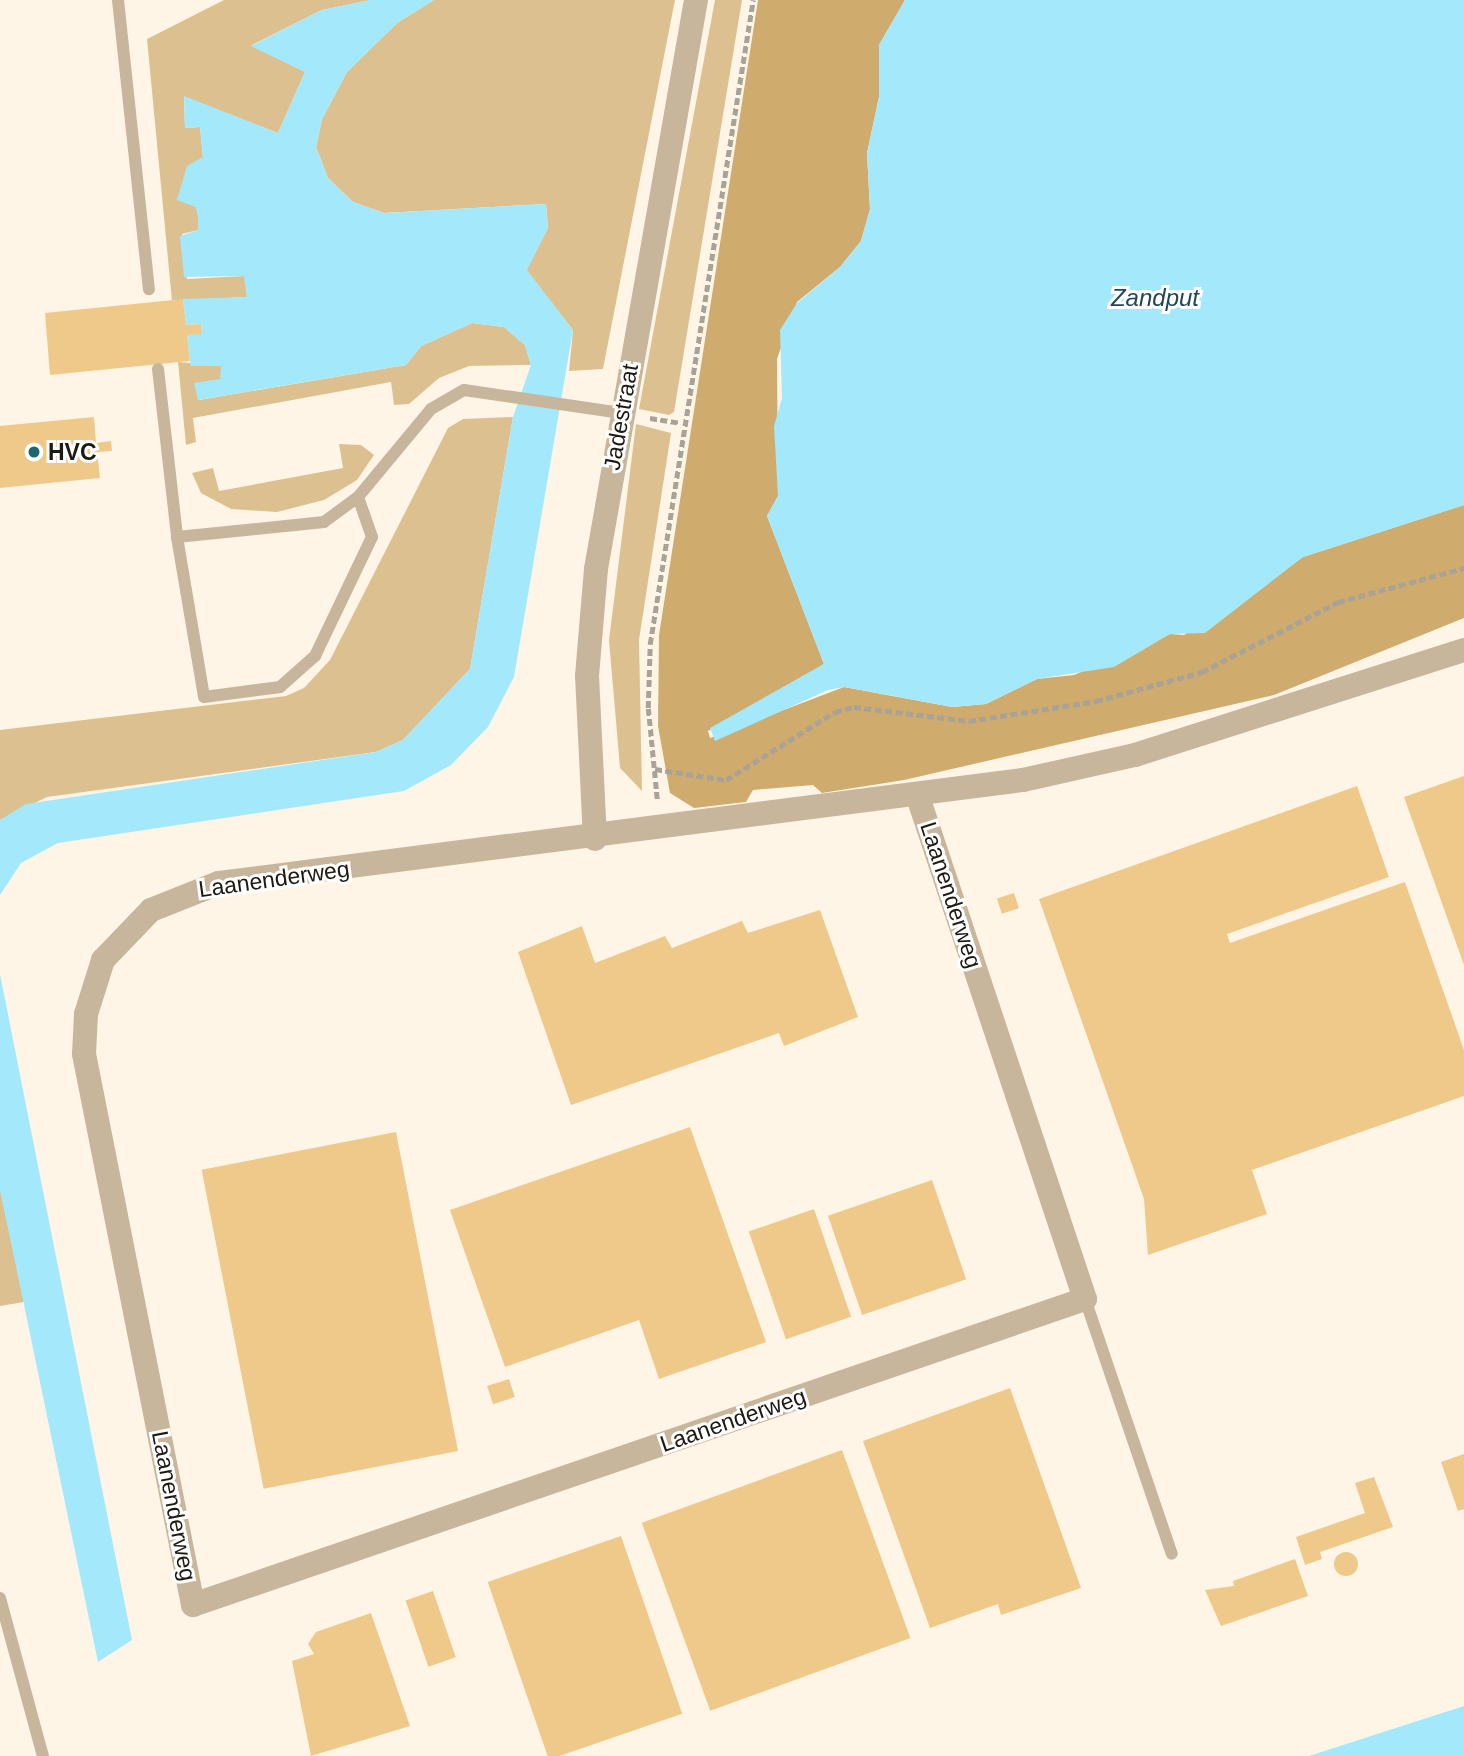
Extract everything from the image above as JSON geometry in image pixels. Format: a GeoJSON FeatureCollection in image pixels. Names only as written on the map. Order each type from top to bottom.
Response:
{"type":"FeatureCollection","features":[{"type":"Feature","properties":{"kind":"street","name":"Jadestraat"},"geometry":{"type":"LineString","coordinates":[[595,839],[587,676],[596,569],[621,413],[696,0]]}},
{"type":"Feature","properties":{"kind":"street","name":"Laanenderweg"},"geometry":{"type":"LineString","coordinates":[[918,797],[1085,1299],[193,1605],[84,1054],[86,1014],[103,960],[151,910],[219,883],[595,839],[918,797],[1136,755],[1464,650]]}},
{"type":"Feature","properties":{"kind":"lane"},"geometry":{"type":"LineString","coordinates":[[118,0],[149,289]]}},
{"type":"Feature","properties":{"kind":"lane"},"geometry":{"type":"LineString","coordinates":[[158,369],[177,537],[204,697],[280,687],[315,656],[372,537],[358,497]]}},
{"type":"Feature","properties":{"kind":"lane"},"geometry":{"type":"LineString","coordinates":[[177,537],[324,522],[358,497],[448,397],[464,390],[507,393],[621,413]]}},
{"type":"Feature","properties":{"kind":"lane"},"geometry":{"type":"LineString","coordinates":[[1085,1299],[1172,1554]]}},
{"type":"Feature","properties":{"kind":"lane"},"geometry":{"type":"LineString","coordinates":[[0,1598],[43,1756]]}},
{"type":"Feature","properties":{"kind":"path"},"geometry":{"type":"LineString","coordinates":[[660,831],[650,644],[753,0]]}},
{"type":"Feature","properties":{"kind":"path"},"geometry":{"type":"LineString","coordinates":[[655,769],[726,780],[835,712],[854,707],[969,721],[1096,701],[1202,672],[1338,602],[1464,568]]}},
{"type":"Feature","properties":{"kind":"shaded area"},"geometry":{"type":"Polygon","coordinates":[[[224,0],[371,0],[322,10],[252,45],[305,72],[278,133],[184,97],[185,128],[200,127],[203,158],[177,199],[196,207],[198,215],[198,230],[182,234],[187,279],[245,276],[247,297],[172,301],[147,39],[224,0]]]}},
{"type":"Feature","properties":{"kind":"shaded area"},"geometry":{"type":"Polygon","coordinates":[[[434,0],[675,0],[603,369],[569,371],[573,330],[526,270],[548,228],[546,204],[384,213],[353,202],[328,178],[316,147],[322,119],[347,72],[397,23],[434,0]]]}},
{"type":"Feature","properties":{"kind":"shaded area"},"geometry":{"type":"Polygon","coordinates":[[[715,0],[742,0],[674,412],[669,415],[639,409],[715,0]]]}},
{"type":"Feature","properties":{"kind":"shaded area"},"geometry":{"type":"Polygon","coordinates":[[[758,0],[905,0],[879,45],[879,97],[867,153],[870,209],[861,241],[840,267],[797,302],[777,359],[778,496],[767,516],[824,664],[708,731],[710,738],[844,687],[952,707],[986,704],[1037,679],[1074,675],[1170,634],[1184,635],[1303,557],[1464,505],[1464,618],[1274,695],[904,780],[822,793],[813,785],[753,790],[746,802],[694,808],[670,793],[658,726],[659,635],[758,0]]]}},
{"type":"Feature","properties":{"kind":"shaded area"},"geometry":{"type":"Polygon","coordinates":[[[472,323],[504,327],[525,345],[531,365],[469,366],[439,378],[409,404],[394,405],[391,382],[193,418],[196,442],[186,445],[178,362],[221,365],[221,379],[199,400],[406,365],[421,346],[472,323]]]}},
{"type":"Feature","properties":{"kind":"shaded area"},"geometry":{"type":"Polygon","coordinates":[[[513,417],[470,669],[403,740],[376,752],[47,797],[0,820],[0,730],[286,696],[304,688],[330,660],[448,428],[463,419],[513,417]]]}},
{"type":"Feature","properties":{"kind":"shaded area"},"geometry":{"type":"Polygon","coordinates":[[[636,424],[671,433],[639,640],[642,791],[620,768],[609,640],[636,424]]]}},
{"type":"Feature","properties":{"kind":"shaded area"},"geometry":{"type":"Polygon","coordinates":[[[339,444],[361,445],[374,455],[357,480],[324,500],[277,512],[231,509],[201,493],[192,473],[213,468],[219,491],[343,468],[339,444]]]}},
{"type":"Feature","properties":{"kind":"shaded area"},"geometry":{"type":"Polygon","coordinates":[[[0,1189],[24,1302],[0,1306],[0,1189]]]}},
{"type":"Feature","properties":{"kind":"water"},"geometry":{"type":"Polygon","coordinates":[[[371,0],[434,0],[397,23],[347,72],[322,119],[316,147],[328,178],[353,202],[384,213],[546,204],[548,228],[527,270],[573,330],[514,677],[488,727],[451,765],[404,791],[58,843],[21,863],[0,895],[0,820],[26,804],[376,752],[403,740],[470,669],[513,417],[531,365],[525,345],[504,327],[472,323],[421,346],[406,365],[198,400],[194,383],[220,379],[221,366],[191,366],[190,361],[187,335],[202,333],[201,324],[186,325],[183,299],[247,297],[244,276],[184,277],[180,236],[198,230],[198,215],[196,207],[177,200],[187,166],[203,157],[200,127],[185,128],[184,96],[278,133],[305,72],[251,46],[322,10],[371,0]]]}},
{"type":"Feature","properties":{"kind":"water","name":"Zandput"},"geometry":{"type":"Polygon","coordinates":[[[905,0],[1464,0],[1464,505],[1303,557],[1205,633],[1170,634],[1114,667],[1037,679],[986,704],[952,707],[845,687],[828,690],[715,741],[710,728],[824,664],[767,516],[778,496],[774,426],[782,398],[780,330],[797,303],[840,267],[861,241],[870,209],[867,153],[879,97],[879,45],[905,0]]]}},
{"type":"Feature","properties":{"kind":"water"},"geometry":{"type":"Polygon","coordinates":[[[0,974],[132,1640],[98,1662],[0,1189],[0,974]]]}},
{"type":"Feature","properties":{"kind":"water"},"geometry":{"type":"Polygon","coordinates":[[[1464,1706],[1464,1756],[1309,1756],[1464,1706]]]}},
{"type":"Feature","properties":{"kind":"building"},"geometry":{"type":"Polygon","coordinates":[[[183,299],[186,325],[201,324],[202,334],[187,335],[190,361],[50,375],[45,313],[183,299]]]}},
{"type":"Feature","properties":{"kind":"building"},"geometry":{"type":"Polygon","coordinates":[[[94,417],[96,443],[111,441],[112,451],[97,452],[100,478],[0,488],[0,426],[94,417]]]}},
{"type":"Feature","properties":{"kind":"building"},"geometry":{"type":"Polygon","coordinates":[[[1464,776],[1464,965],[1404,797],[1464,776]]]}},
{"type":"Feature","properties":{"kind":"building"},"geometry":{"type":"Polygon","coordinates":[[[1357,786],[1389,877],[1227,934],[1230,943],[1405,882],[1464,1050],[1464,1096],[1252,1170],[1267,1214],[1148,1255],[1144,1199],[1039,899],[1357,786]]]}},
{"type":"Feature","properties":{"kind":"building"},"geometry":{"type":"Polygon","coordinates":[[[1014,893],[1019,908],[1002,914],[997,899],[1014,893]]]}},
{"type":"Feature","properties":{"kind":"building"},"geometry":{"type":"Polygon","coordinates":[[[820,910],[858,1017],[784,1046],[779,1033],[571,1105],[518,952],[582,926],[595,963],[665,936],[672,948],[742,921],[748,933],[820,910]]]}},
{"type":"Feature","properties":{"kind":"building"},"geometry":{"type":"Polygon","coordinates":[[[690,1127],[766,1342],[659,1379],[639,1320],[505,1367],[450,1210],[690,1127]]]}},
{"type":"Feature","properties":{"kind":"building"},"geometry":{"type":"Polygon","coordinates":[[[396,1132],[458,1451],[264,1489],[202,1170],[396,1132]]]}},
{"type":"Feature","properties":{"kind":"building"},"geometry":{"type":"Polygon","coordinates":[[[932,1180],[966,1279],[862,1315],[828,1216],[932,1180]]]}},
{"type":"Feature","properties":{"kind":"building"},"geometry":{"type":"Polygon","coordinates":[[[814,1209],[851,1317],[786,1339],[749,1231],[814,1209]]]}},
{"type":"Feature","properties":{"kind":"building"},"geometry":{"type":"Polygon","coordinates":[[[509,1379],[515,1397],[493,1404],[487,1386],[509,1379]]]}},
{"type":"Feature","properties":{"kind":"building"},"geometry":{"type":"Polygon","coordinates":[[[1010,1388],[1081,1588],[1001,1615],[998,1604],[930,1628],[863,1441],[1010,1388]]]}},
{"type":"Feature","properties":{"kind":"building"},"geometry":{"type":"Polygon","coordinates":[[[842,1450],[910,1638],[710,1711],[642,1523],[842,1450]]]}},
{"type":"Feature","properties":{"kind":"building"},"geometry":{"type":"Polygon","coordinates":[[[1464,1454],[1464,1509],[1458,1511],[1441,1462],[1464,1454]]]}},
{"type":"Feature","properties":{"kind":"building"},"geometry":{"type":"Polygon","coordinates":[[[1374,1477],[1393,1527],[1320,1552],[1322,1559],[1305,1565],[1296,1537],[1365,1513],[1355,1483],[1374,1477]]]}},
{"type":"Feature","properties":{"kind":"building"},"geometry":{"type":"Polygon","coordinates":[[[621,1536],[682,1714],[560,1756],[548,1756],[488,1582],[621,1536]]]}},
{"type":"Feature","properties":{"kind":"building"},"geometry":{"type":"Polygon","coordinates":[[[1346,1552],[1357,1559],[1358,1564],[1351,1575],[1346,1576],[1335,1569],[1334,1564],[1341,1553],[1346,1552]]]}},
{"type":"Feature","properties":{"kind":"building"},"geometry":{"type":"Polygon","coordinates":[[[1295,1559],[1308,1596],[1221,1626],[1205,1590],[1234,1586],[1233,1581],[1295,1559]]]}},
{"type":"Feature","properties":{"kind":"building"},"geometry":{"type":"Polygon","coordinates":[[[433,1591],[456,1657],[428,1667],[406,1600],[433,1591]]]}},
{"type":"Feature","properties":{"kind":"building"},"geometry":{"type":"Polygon","coordinates":[[[371,1613],[410,1726],[311,1756],[292,1661],[314,1654],[308,1644],[316,1632],[371,1613]]]}},
{"type":"Feature","properties":{"kind":"place","name":"HVC"},"geometry":{"type":"Point","coordinates":[34,452]}}]}
